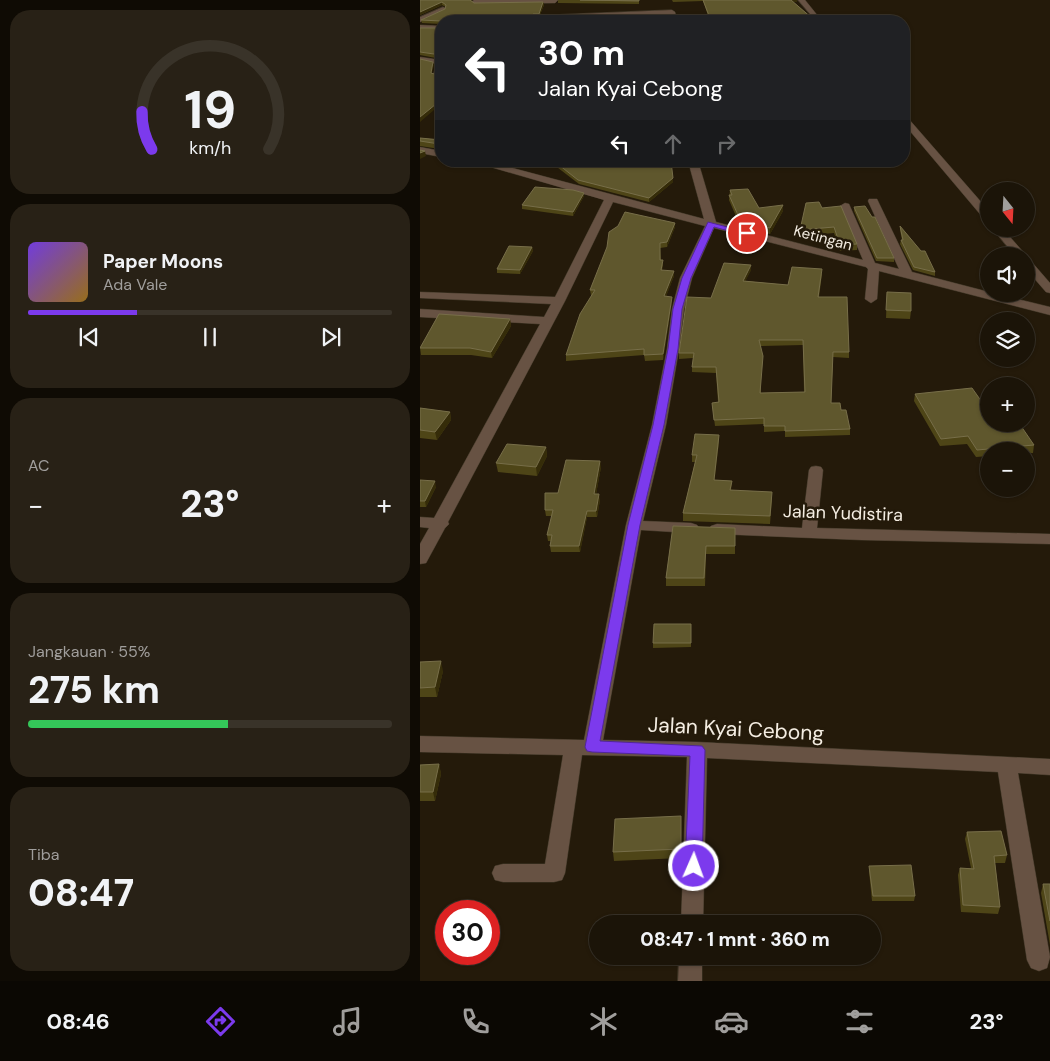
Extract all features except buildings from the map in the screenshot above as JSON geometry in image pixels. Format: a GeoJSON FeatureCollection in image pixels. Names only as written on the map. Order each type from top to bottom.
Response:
{"type":"FeatureCollection","features":[{"type":"Feature","properties":{"kind":"street"},"geometry":{"type":"LineString","coordinates":[[800,0],[814,15]]}},
{"type":"Feature","properties":{"kind":"street"},"geometry":{"type":"LineString","coordinates":[[474,2],[556,1],[551,15]]}},
{"type":"Feature","properties":{"kind":"street"},"geometry":{"type":"LineString","coordinates":[[420,20],[443,9]]}},
{"type":"Feature","properties":{"kind":"street"},"geometry":{"type":"LineString","coordinates":[[598,15],[671,9],[672,15]]}},
{"type":"Feature","properties":{"kind":"street"},"geometry":{"type":"LineString","coordinates":[[420,27],[435,28]]}},
{"type":"Feature","properties":{"kind":"street"},"geometry":{"type":"LineString","coordinates":[[420,59],[435,60]]}},
{"type":"Feature","properties":{"kind":"street"},"geometry":{"type":"LineString","coordinates":[[910,127],[980,208]]}},
{"type":"Feature","properties":{"kind":"street"},"geometry":{"type":"LineString","coordinates":[[420,150],[435,153]]}},
{"type":"Feature","properties":{"kind":"street","name":"Ketingan"},"geometry":{"type":"LineString","coordinates":[[498,167],[908,276],[1045,309]]}},
{"type":"Feature","properties":{"kind":"street"},"geometry":{"type":"LineString","coordinates":[[503,169],[506,167]]}},
{"type":"Feature","properties":{"kind":"street"},"geometry":{"type":"LineString","coordinates":[[503,874],[554,873],[634,525],[659,425],[673,349],[678,309],[686,278],[711,224],[695,167]]}},
{"type":"Feature","properties":{"kind":"street"},"geometry":{"type":"LineString","coordinates":[[420,560],[559,301],[610,198]]}},
{"type":"Feature","properties":{"kind":"street"},"geometry":{"type":"LineString","coordinates":[[873,200],[908,276]]}},
{"type":"Feature","properties":{"kind":"street"},"geometry":{"type":"LineString","coordinates":[[844,206],[873,266],[871,299]]}},
{"type":"Feature","properties":{"kind":"street"},"geometry":{"type":"LineString","coordinates":[[1035,272],[1050,290]]}},
{"type":"Feature","properties":{"kind":"street"},"geometry":{"type":"LineString","coordinates":[[420,295],[559,301]]}},
{"type":"Feature","properties":{"kind":"street"},"geometry":{"type":"LineString","coordinates":[[1045,309],[1050,318]]}},
{"type":"Feature","properties":{"kind":"street"},"geometry":{"type":"LineString","coordinates":[[420,312],[548,321]]}},
{"type":"Feature","properties":{"kind":"street"},"geometry":{"type":"LineString","coordinates":[[809,532],[816,470]]}},
{"type":"Feature","properties":{"kind":"street"},"geometry":{"type":"LineString","coordinates":[[420,522],[440,524]]}},
{"type":"Feature","properties":{"kind":"street","name":"Jalan Yudistira"},"geometry":{"type":"LineString","coordinates":[[634,525],[1050,539]]}},
{"type":"Feature","properties":{"kind":"street","name":"Jalan Kyai Cebong"},"geometry":{"type":"LineString","coordinates":[[420,744],[583,746],[697,750],[1050,767]]}},
{"type":"Feature","properties":{"kind":"street"},"geometry":{"type":"LineString","coordinates":[[692,915],[697,750]]}},
{"type":"Feature","properties":{"kind":"street"},"geometry":{"type":"LineString","coordinates":[[1007,766],[1039,960]]}},
{"type":"Feature","properties":{"kind":"street"},"geometry":{"type":"LineString","coordinates":[[690,981],[691,965]]}},
{"type":"Feature","properties":{"kind":"route"},"geometry":{"type":"LineString","coordinates":[[694,866],[697,750],[592,747],[634,525],[659,425],[673,349],[678,309],[686,278],[711,224],[747,233]]}}]}
